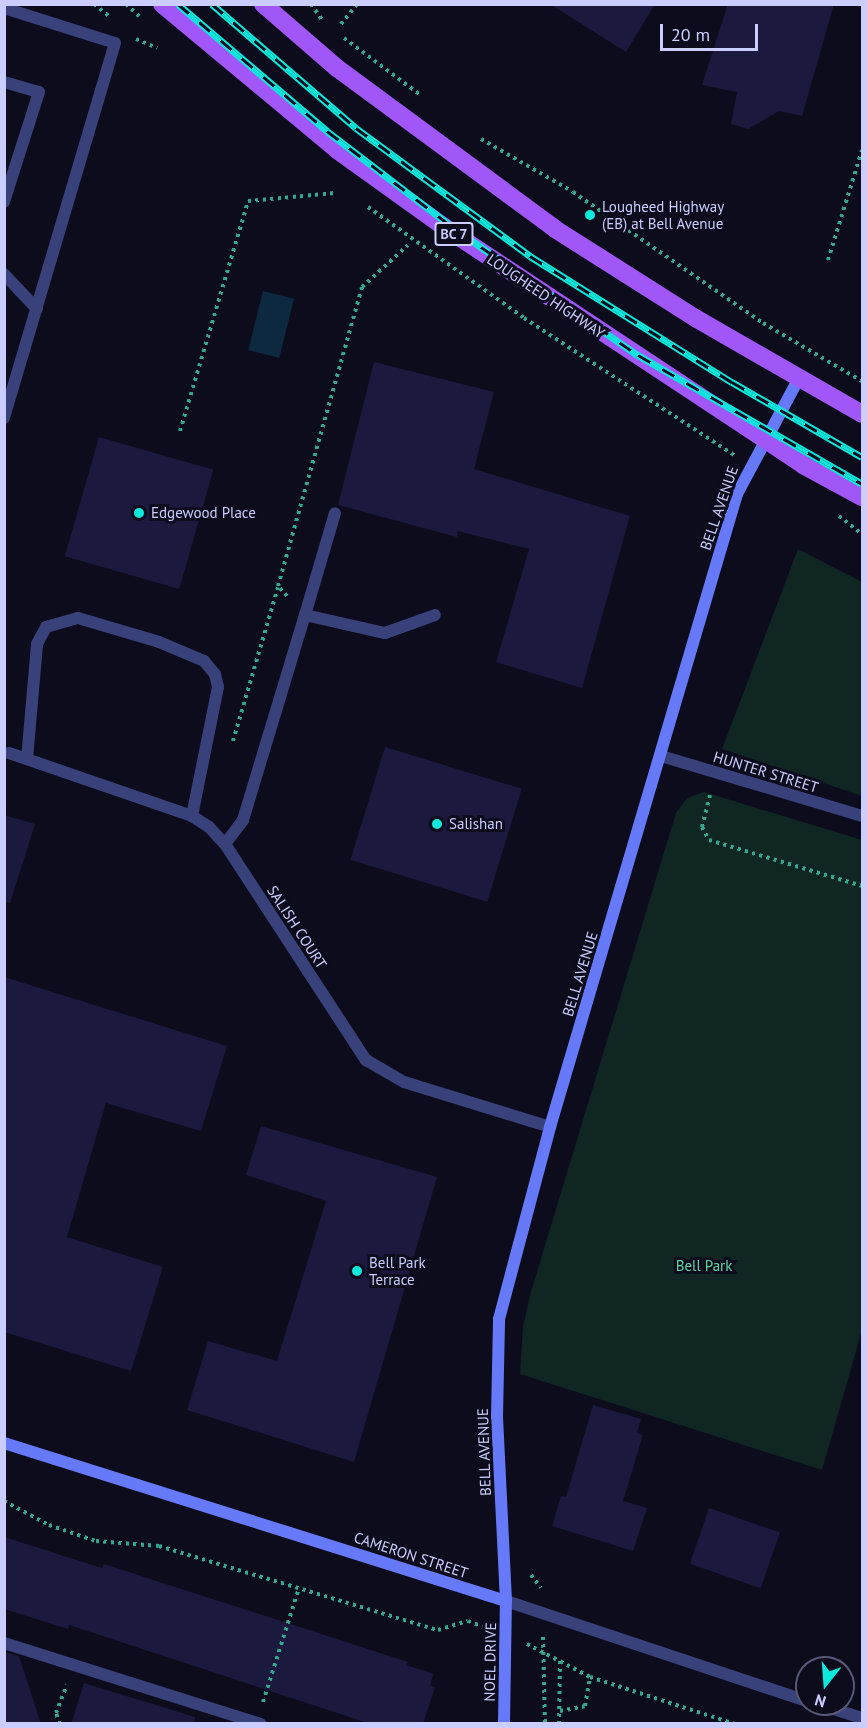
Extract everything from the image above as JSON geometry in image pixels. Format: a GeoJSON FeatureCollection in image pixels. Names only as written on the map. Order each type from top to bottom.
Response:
{"type":"FeatureCollection","features":[{"type":"Feature","properties":{"kind":"main road","name":"LOUGHEED HIGHWAY"},"geometry":{"type":"LineString","coordinates":[[162,4],[337,150],[444,227],[765,439],[862,497]]}},
{"type":"Feature","properties":{"kind":"main road"},"geometry":{"type":"LineString","coordinates":[[263,4],[337,68],[555,229],[677,307],[862,414]]}},
{"type":"Feature","properties":{"kind":"street"},"geometry":{"type":"LineString","coordinates":[[4,8],[115,43],[37,309],[8,389],[4,418]]}},
{"type":"Feature","properties":{"kind":"street"},"geometry":{"type":"LineString","coordinates":[[4,82],[39,92],[9,175],[4,202]]}},
{"type":"Feature","properties":{"kind":"street"},"geometry":{"type":"LineString","coordinates":[[4,274],[37,309]]}},
{"type":"Feature","properties":{"kind":"street","name":"BELL AVENUE"},"geometry":{"type":"LineString","coordinates":[[506,1601],[497,1417],[499,1319],[550,1127],[661,756],[736,494],[798,378]]}},
{"type":"Feature","properties":{"kind":"street"},"geometry":{"type":"LineString","coordinates":[[225,844],[243,820],[335,513]]}},
{"type":"Feature","properties":{"kind":"street"},"geometry":{"type":"LineString","coordinates":[[305,615],[385,633],[435,615]]}},
{"type":"Feature","properties":{"kind":"street"},"geometry":{"type":"LineString","coordinates":[[27,759],[37,644],[46,627],[78,618],[159,642],[204,661],[215,674],[218,687],[192,816]]}},
{"type":"Feature","properties":{"kind":"street","name":"SALISH COURT"},"geometry":{"type":"LineString","coordinates":[[7,752],[192,816],[210,827],[225,844],[366,1060],[404,1082],[550,1127]]}},
{"type":"Feature","properties":{"kind":"street","name":"HUNTER STREET"},"geometry":{"type":"LineString","coordinates":[[661,756],[862,816]]}},
{"type":"Feature","properties":{"kind":"street","name":"CAMERON STREET"},"geometry":{"type":"LineString","coordinates":[[4,1443],[506,1601],[795,1697]]}},
{"type":"Feature","properties":{"kind":"street","name":"NOEL DRIVE"},"geometry":{"type":"LineString","coordinates":[[504,1724],[506,1601]]}},
{"type":"Feature","properties":{"kind":"street"},"geometry":{"type":"LineString","coordinates":[[4,1643],[261,1724]]}},
{"type":"Feature","properties":{"kind":"path"},"geometry":{"type":"LineString","coordinates":[[311,4],[323,22]]}},
{"type":"Feature","properties":{"kind":"path"},"geometry":{"type":"LineString","coordinates":[[341,24],[357,4]]}},
{"type":"Feature","properties":{"kind":"path"},"geometry":{"type":"LineString","coordinates":[[340,36],[357,44],[430,102]]}},
{"type":"Feature","properties":{"kind":"path"},"geometry":{"type":"LineString","coordinates":[[140,42],[158,48]]}},
{"type":"Feature","properties":{"kind":"path"},"geometry":{"type":"LineString","coordinates":[[476,136],[573,192],[763,323],[862,381]]}},
{"type":"Feature","properties":{"kind":"path"},"geometry":{"type":"LineString","coordinates":[[828,260],[862,150]]}},
{"type":"Feature","properties":{"kind":"path"},"geometry":{"type":"LineString","coordinates":[[180,431],[248,201],[335,193]]}},
{"type":"Feature","properties":{"kind":"path"},"geometry":{"type":"LineString","coordinates":[[230,752],[362,286],[408,246]]}},
{"type":"Feature","properties":{"kind":"path"},"geometry":{"type":"LineString","coordinates":[[278,586],[305,615]]}},
{"type":"Feature","properties":{"kind":"path"},"geometry":{"type":"LineString","coordinates":[[710,795],[702,827],[710,840],[862,886]]}},
{"type":"Feature","properties":{"kind":"path"},"geometry":{"type":"LineString","coordinates":[[4,1501],[49,1525],[96,1541],[159,1546],[438,1630],[474,1623]]}},
{"type":"Feature","properties":{"kind":"path"},"geometry":{"type":"LineString","coordinates":[[531,1575],[543,1593]]}},
{"type":"Feature","properties":{"kind":"path"},"geometry":{"type":"LineString","coordinates":[[267,1686],[299,1588]]}},
{"type":"Feature","properties":{"kind":"path"},"geometry":{"type":"LineString","coordinates":[[543,1638],[545,1724]]}},
{"type":"Feature","properties":{"kind":"path"},"geometry":{"type":"LineString","coordinates":[[532,1646],[590,1677],[735,1724]]}},
{"type":"Feature","properties":{"kind":"path"},"geometry":{"type":"LineString","coordinates":[[559,1724],[560,1660]]}},
{"type":"Feature","properties":{"kind":"path"},"geometry":{"type":"LineString","coordinates":[[60,1724],[56,1713],[74,1664]]}},
{"type":"Feature","properties":{"kind":"path"},"geometry":{"type":"LineString","coordinates":[[559,1711],[585,1706],[590,1677]]}},
{"type":"Feature","properties":{"kind":"green space"},"geometry":{"type":"Polygon","coordinates":[[[798,549],[862,582],[862,796],[722,749],[798,549]]]}},
{"type":"Feature","properties":{"kind":"green space","name":"Bell Park"},"geometry":{"type":"Polygon","coordinates":[[[704,792],[862,840],[862,1330],[822,1470],[520,1374],[523,1327],[530,1295],[676,813],[687,798],[704,792]]]}},
{"type":"Feature","properties":{"kind":"water"},"geometry":{"type":"Polygon","coordinates":[[[263,291],[294,299],[279,358],[248,350],[263,291]]]}},
{"type":"Feature","properties":{"kind":"building"},"geometry":{"type":"Polygon","coordinates":[[[550,4],[655,4],[626,52],[550,4]]]}},
{"type":"Feature","properties":{"kind":"building"},"geometry":{"type":"Polygon","coordinates":[[[728,4],[834,4],[802,116],[779,111],[748,129],[731,124],[737,92],[702,85],[728,4]]]}},
{"type":"Feature","properties":{"kind":"building"},"geometry":{"type":"Polygon","coordinates":[[[374,362],[494,392],[474,469],[630,516],[582,688],[496,662],[529,549],[458,531],[457,537],[338,505],[374,362]]]}},
{"type":"Feature","properties":{"kind":"building","name":"Edgewood Place"},"geometry":{"type":"Polygon","coordinates":[[[99,437],[213,470],[179,589],[65,556],[99,437]]]}},
{"type":"Feature","properties":{"kind":"building","name":"Salishan"},"geometry":{"type":"Polygon","coordinates":[[[385,747],[522,789],[487,902],[351,860],[385,747]]]}},
{"type":"Feature","properties":{"kind":"building"},"geometry":{"type":"Polygon","coordinates":[[[4,815],[35,824],[10,903],[4,902],[4,815]]]}},
{"type":"Feature","properties":{"kind":"building"},"geometry":{"type":"Polygon","coordinates":[[[4,977],[227,1046],[201,1131],[106,1103],[67,1237],[163,1267],[131,1371],[4,1332],[4,977]]]}},
{"type":"Feature","properties":{"kind":"building","name":"Bell Park Terrace"},"geometry":{"type":"Polygon","coordinates":[[[261,1126],[437,1177],[354,1462],[187,1410],[208,1341],[277,1361],[326,1201],[246,1175],[261,1126]]]}},
{"type":"Feature","properties":{"kind":"building"},"geometry":{"type":"Polygon","coordinates":[[[593,1405],[641,1419],[637,1433],[643,1435],[623,1501],[647,1508],[633,1551],[552,1526],[561,1496],[566,1497],[593,1405]]]}},
{"type":"Feature","properties":{"kind":"building"},"geometry":{"type":"Polygon","coordinates":[[[709,1508],[780,1532],[761,1588],[690,1564],[709,1508]]]}},
{"type":"Feature","properties":{"kind":"building"},"geometry":{"type":"Polygon","coordinates":[[[4,1537],[102,1568],[104,1564],[408,1662],[407,1665],[433,1674],[430,1686],[435,1687],[423,1724],[371,1724],[69,1625],[68,1629],[4,1609],[4,1537]]]}},
{"type":"Feature","properties":{"kind":"building"},"geometry":{"type":"Polygon","coordinates":[[[4,1652],[19,1656],[41,1724],[4,1724],[4,1652]]]}},
{"type":"Feature","properties":{"kind":"building"},"geometry":{"type":"Polygon","coordinates":[[[84,1683],[195,1717],[194,1724],[71,1724],[84,1683]]]}},
{"type":"Feature","properties":{"kind":"railway"},"geometry":{"type":"LineString","coordinates":[[178,4],[327,131],[458,231],[638,355],[862,484]]}},
{"type":"Feature","properties":{"kind":"railway"},"geometry":{"type":"LineString","coordinates":[[212,4],[356,128],[530,256],[732,382],[862,457]]}},
{"type":"Feature","properties":{"kind":"place","name":"Lougheed Highway (EB) at Bell Avenue"},"geometry":{"type":"Point","coordinates":[590,215]}},
{"type":"Feature","properties":{"kind":"place","name":"Edgewood Place"},"geometry":{"type":"Point","coordinates":[139,513]}},
{"type":"Feature","properties":{"kind":"place","name":"Salishan"},"geometry":{"type":"Point","coordinates":[437,824]}},
{"type":"Feature","properties":{"kind":"place","name":"Bell Park Terrace"},"geometry":{"type":"Point","coordinates":[357,1271]}}]}
